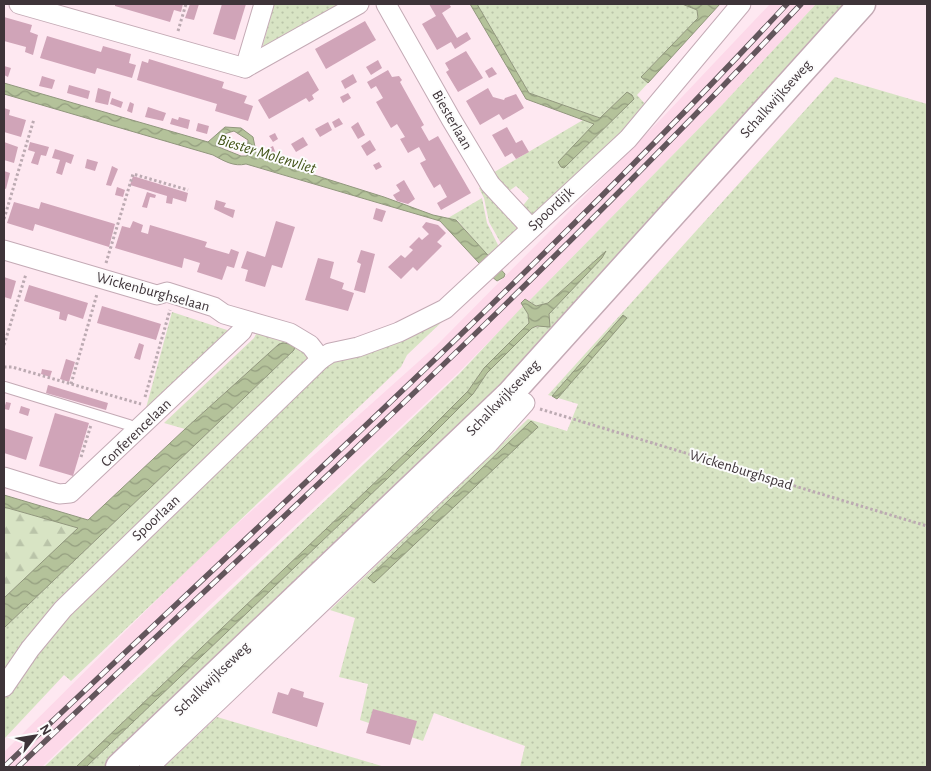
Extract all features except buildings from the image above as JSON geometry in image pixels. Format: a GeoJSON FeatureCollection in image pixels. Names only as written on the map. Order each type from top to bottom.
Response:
{"type":"FeatureCollection","features":[{"type":"Feature","properties":{"kind":"street"},"geometry":{"type":"LineString","coordinates":[[19,4],[78,12],[172,49],[246,68],[359,4]]}},
{"type":"Feature","properties":{"kind":"street"},"geometry":{"type":"LineString","coordinates":[[246,68],[264,4]]}},
{"type":"Feature","properties":{"kind":"street","name":"Biesterlaan"},"geometry":{"type":"LineString","coordinates":[[386,4],[490,184],[531,228]]}},
{"type":"Feature","properties":{"kind":"street","name":"Spoordijk"},"geometry":{"type":"LineString","coordinates":[[321,359],[330,353],[358,347],[433,317],[445,309],[628,140],[741,4]]}},
{"type":"Feature","properties":{"kind":"street","name":"Schalkwijkseweg"},"geometry":{"type":"LineString","coordinates":[[119,767],[518,399],[862,4]]}},
{"type":"Feature","properties":{"kind":"street","name":"Wickenburghselaan"},"geometry":{"type":"LineString","coordinates":[[4,250],[157,295],[167,292],[214,307],[224,314],[301,338],[310,345],[321,359]]}},
{"type":"Feature","properties":{"kind":"street","name":"Conferencelaan"},"geometry":{"type":"LineString","coordinates":[[4,477],[59,494],[70,493],[242,331],[246,321]]}},
{"type":"Feature","properties":{"kind":"street","name":"Spoorlaan"},"geometry":{"type":"LineString","coordinates":[[4,687],[30,649],[69,602],[321,359]]}},
{"type":"Feature","properties":{"kind":"street","name":"Schalkwijkseweg"},"geometry":{"type":"LineString","coordinates":[[149,767],[489,443],[518,399]]}},
{"type":"Feature","properties":{"kind":"lane"},"geometry":{"type":"LineString","coordinates":[[5,387],[130,425],[136,432]]}},
{"type":"Feature","properties":{"kind":"path"},"geometry":{"type":"LineString","coordinates":[[172,49],[186,4]]}},
{"type":"Feature","properties":{"kind":"path"},"geometry":{"type":"LineString","coordinates":[[4,218],[34,119]]}},
{"type":"Feature","properties":{"kind":"path"},"geometry":{"type":"LineString","coordinates":[[71,384],[133,174],[188,190]]}},
{"type":"Feature","properties":{"kind":"path"},"geometry":{"type":"LineString","coordinates":[[4,345],[31,258]]}},
{"type":"Feature","properties":{"kind":"path"},"geometry":{"type":"LineString","coordinates":[[4,367],[142,404],[174,295]]}},
{"type":"Feature","properties":{"kind":"path"},"geometry":{"type":"LineString","coordinates":[[81,458],[94,415]]}},
{"type":"Feature","properties":{"kind":"path","name":"Wickenburghspad"},"geometry":{"type":"LineString","coordinates":[[556,415],[927,526]]}},
{"type":"Feature","properties":{"kind":"shaded area"},"geometry":{"type":"Polygon","coordinates":[[[770,4],[816,4],[723,104],[458,373],[207,608],[42,767],[4,767],[4,752],[201,556],[436,346],[663,117],[770,4]]]}},
{"type":"Feature","properties":{"kind":"green space"},"geometry":{"type":"Polygon","coordinates":[[[274,4],[347,4],[261,52],[274,4]]]}},
{"type":"Feature","properties":{"kind":"green space"},"geometry":{"type":"Polygon","coordinates":[[[477,4],[682,4],[697,10],[698,18],[641,77],[648,83],[637,95],[646,105],[646,109],[536,214],[530,215],[521,208],[529,198],[516,186],[509,191],[491,174],[583,120],[594,124],[564,168],[634,99],[627,92],[600,118],[529,93],[477,4]]]}},
{"type":"Feature","properties":{"kind":"green space"},"geometry":{"type":"Polygon","coordinates":[[[816,4],[852,4],[555,333],[109,767],[86,767],[412,455],[473,394],[487,373],[532,328],[550,324],[549,314],[605,252],[548,303],[536,306],[529,301],[723,104],[816,4]]]}},
{"type":"Feature","properties":{"kind":"green space"},"geometry":{"type":"Polygon","coordinates":[[[835,77],[927,104],[927,767],[520,767],[525,746],[434,713],[423,741],[360,720],[368,684],[339,677],[355,618],[330,610],[528,419],[567,431],[578,404],[548,395],[835,77]]]}},
{"type":"Feature","properties":{"kind":"green space"},"geometry":{"type":"Polygon","coordinates":[[[484,185],[517,224],[518,231],[503,247],[489,222],[484,198],[479,188],[484,185]]]}},
{"type":"Feature","properties":{"kind":"green space"},"geometry":{"type":"Polygon","coordinates":[[[482,198],[487,223],[499,247],[490,258],[457,220],[448,218],[482,198]]]}},
{"type":"Feature","properties":{"kind":"green space"},"geometry":{"type":"Polygon","coordinates":[[[468,297],[407,355],[401,367],[71,681],[64,675],[4,739],[4,696],[51,630],[326,363],[468,297]]]}},
{"type":"Feature","properties":{"kind":"green space"},"geometry":{"type":"Polygon","coordinates":[[[523,306],[528,314],[529,323],[484,368],[468,391],[409,450],[76,767],[44,767],[459,374],[523,306]]]}},
{"type":"Feature","properties":{"kind":"green space"},"geometry":{"type":"Polygon","coordinates":[[[172,312],[227,330],[228,333],[152,407],[146,408],[172,312]]]}},
{"type":"Feature","properties":{"kind":"green space"},"geometry":{"type":"Polygon","coordinates":[[[258,330],[291,339],[304,349],[308,364],[4,679],[4,628],[294,350],[295,345],[279,344],[185,429],[164,423],[254,338],[258,330]]]}},
{"type":"Feature","properties":{"kind":"green space"},"geometry":{"type":"Polygon","coordinates":[[[4,507],[79,528],[4,598],[4,507]]]}},
{"type":"Feature","properties":{"kind":"green space"},"geometry":{"type":"Polygon","coordinates":[[[217,717],[385,767],[164,767],[217,717]]]}},
{"type":"Feature","properties":{"kind":"water"},"geometry":{"type":"Polygon","coordinates":[[[470,4],[477,4],[529,93],[600,118],[627,92],[634,99],[564,168],[561,167],[558,162],[594,124],[526,99],[470,4]]]}},
{"type":"Feature","properties":{"kind":"water"},"geometry":{"type":"Polygon","coordinates":[[[682,4],[720,4],[648,83],[641,77],[698,18],[697,10],[682,4]]]}},
{"type":"Feature","properties":{"kind":"water"},"geometry":{"type":"Polygon","coordinates":[[[4,83],[208,142],[225,127],[241,128],[253,137],[257,157],[384,197],[433,215],[456,220],[505,274],[504,277],[497,281],[491,276],[440,221],[246,164],[237,165],[229,163],[213,155],[4,94],[4,83]],[[234,131],[224,134],[216,143],[216,146],[241,156],[247,156],[248,140],[234,131]]]}},
{"type":"Feature","properties":{"kind":"water"},"geometry":{"type":"Polygon","coordinates":[[[606,251],[602,258],[549,314],[550,327],[537,326],[532,328],[487,373],[473,394],[412,455],[86,767],[76,767],[409,450],[468,391],[484,368],[529,323],[528,314],[521,303],[525,299],[536,306],[548,303],[606,251]]]}},
{"type":"Feature","properties":{"kind":"water"},"geometry":{"type":"Polygon","coordinates":[[[623,315],[627,318],[557,399],[552,396],[623,315]]]}},
{"type":"Feature","properties":{"kind":"water"},"geometry":{"type":"Polygon","coordinates":[[[279,344],[295,345],[294,350],[4,628],[4,598],[78,528],[4,507],[4,495],[88,520],[279,344]]]}},
{"type":"Feature","properties":{"kind":"water"},"geometry":{"type":"Polygon","coordinates":[[[531,421],[538,427],[374,583],[368,578],[531,421]]]}},
{"type":"Feature","properties":{"kind":"railway"},"geometry":{"type":"LineString","coordinates":[[4,767],[402,392],[500,297],[693,103],[787,4]]}},
{"type":"Feature","properties":{"kind":"railway"},"geometry":{"type":"LineString","coordinates":[[18,767],[416,392],[611,200],[801,4]]}},
{"type":"Feature","properties":{"kind":"water label","name":"Biester Molenvliet"},"geometry":{"type":"Point","coordinates":[267,154]}}]}
